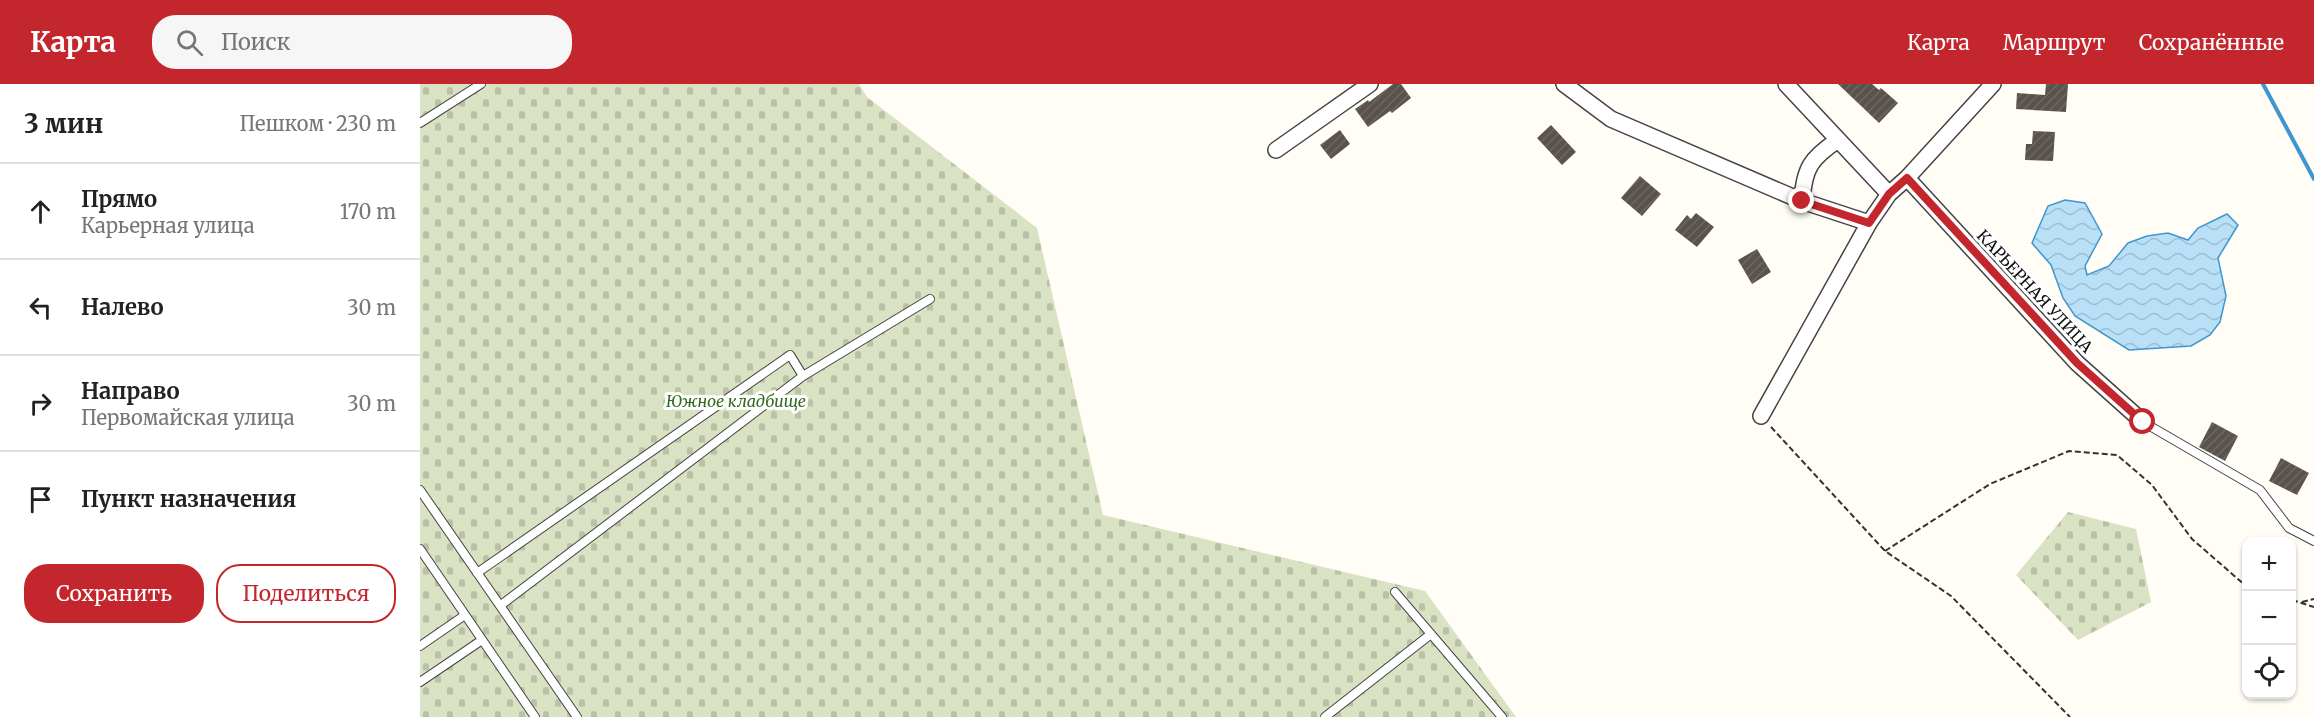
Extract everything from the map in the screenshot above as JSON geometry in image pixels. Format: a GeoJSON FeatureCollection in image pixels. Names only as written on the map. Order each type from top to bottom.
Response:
{"type":"FeatureCollection","features":[{"type":"Feature","properties":{"kind":"street"},"geometry":{"type":"LineString","coordinates":[[1276,150],[1370,84]]}},
{"type":"Feature","properties":{"kind":"street"},"geometry":{"type":"LineString","coordinates":[[1564,84],[1611,119],[1802,201],[1869,223]]}},
{"type":"Feature","properties":{"kind":"street"},"geometry":{"type":"LineString","coordinates":[[1786,84],[1889,194]]}},
{"type":"Feature","properties":{"kind":"street"},"geometry":{"type":"LineString","coordinates":[[1761,416],[1869,223],[1889,194],[1907,178],[1993,84]]}},
{"type":"Feature","properties":{"kind":"street"},"geometry":{"type":"LineString","coordinates":[[1802,201],[1803,179],[1808,167],[1818,153],[1838,140]]}},
{"type":"Feature","properties":{"kind":"street","name":"КАРЬЕРНАЯ УЛИЦА"},"geometry":{"type":"LineString","coordinates":[[1907,178],[2077,363],[2143,422]]}},
{"type":"Feature","properties":{"kind":"lane"},"geometry":{"type":"LineString","coordinates":[[420,123],[481,84]]}},
{"type":"Feature","properties":{"kind":"lane"},"geometry":{"type":"LineString","coordinates":[[501,605],[803,376],[930,299]]}},
{"type":"Feature","properties":{"kind":"lane"},"geometry":{"type":"LineString","coordinates":[[477,573],[790,355],[803,376]]}},
{"type":"Feature","properties":{"kind":"lane"},"geometry":{"type":"LineString","coordinates":[[2143,422],[2260,490],[2289,528],[2314,541]]}},
{"type":"Feature","properties":{"kind":"lane"},"geometry":{"type":"LineString","coordinates":[[420,490],[577,717]]}},
{"type":"Feature","properties":{"kind":"lane"},"geometry":{"type":"LineString","coordinates":[[420,549],[534,717]]}},
{"type":"Feature","properties":{"kind":"lane"},"geometry":{"type":"LineString","coordinates":[[1395,592],[1502,717]]}},
{"type":"Feature","properties":{"kind":"lane"},"geometry":{"type":"LineString","coordinates":[[420,646],[465,615]]}},
{"type":"Feature","properties":{"kind":"lane"},"geometry":{"type":"LineString","coordinates":[[1324,717],[1431,634]]}},
{"type":"Feature","properties":{"kind":"lane"},"geometry":{"type":"LineString","coordinates":[[420,682],[482,640]]}},
{"type":"Feature","properties":{"kind":"path"},"geometry":{"type":"LineString","coordinates":[[1761,416],[1885,551],[1951,596],[2070,717]]}},
{"type":"Feature","properties":{"kind":"path"},"geometry":{"type":"LineString","coordinates":[[1885,551],[1990,484],[2069,451],[2117,455],[2152,485],[2192,539],[2242,582]]}},
{"type":"Feature","properties":{"kind":"path"},"geometry":{"type":"LineString","coordinates":[[2300,602],[2314,599]]}},
{"type":"Feature","properties":{"kind":"path"},"geometry":{"type":"LineString","coordinates":[[2296,601],[2314,607]]}},
{"type":"Feature","properties":{"kind":"green space","name":"Южное кладбище"},"geometry":{"type":"Polygon","coordinates":[[[420,84],[859,84],[867,97],[1037,228],[1103,515],[1425,591],[1516,717],[420,717],[420,84]]]}},
{"type":"Feature","properties":{"kind":"green space"},"geometry":{"type":"Polygon","coordinates":[[[2068,512],[2136,529],[2151,602],[2078,640],[2016,575],[2068,512]]]}},
{"type":"Feature","properties":{"kind":"water"},"geometry":{"type":"Polygon","coordinates":[[[2065,200],[2085,203],[2102,234],[2085,266],[2087,275],[2109,266],[2128,243],[2147,236],[2168,233],[2188,240],[2198,228],[2227,214],[2238,225],[2218,258],[2226,296],[2220,322],[2210,335],[2191,346],[2129,350],[2075,316],[2063,298],[2051,265],[2032,243],[2048,206],[2065,200]]]}},
{"type":"Feature","properties":{"kind":"building"},"geometry":{"type":"Polygon","coordinates":[[[1393,84],[1401,84],[1411,98],[1392,113],[1390,111],[1368,127],[1355,109],[1368,100],[1369,102],[1393,84]]]}},
{"type":"Feature","properties":{"kind":"building"},"geometry":{"type":"Polygon","coordinates":[[[1838,84],[1872,84],[1879,90],[1881,88],[1898,103],[1879,123],[1838,84]]]}},
{"type":"Feature","properties":{"kind":"building"},"geometry":{"type":"Polygon","coordinates":[[[2046,84],[2068,84],[2066,112],[2016,109],[2017,93],[2045,95],[2046,84]]]}},
{"type":"Feature","properties":{"kind":"building"},"geometry":{"type":"Polygon","coordinates":[[[1551,125],[1576,152],[1562,165],[1537,138],[1551,125]]]}},
{"type":"Feature","properties":{"kind":"building"},"geometry":{"type":"Polygon","coordinates":[[[1340,130],[1350,144],[1331,159],[1320,145],[1340,130]]]}},
{"type":"Feature","properties":{"kind":"building"},"geometry":{"type":"Polygon","coordinates":[[[2033,131],[2055,132],[2053,161],[2025,160],[2026,144],[2032,144],[2033,131]]]}},
{"type":"Feature","properties":{"kind":"building"},"geometry":{"type":"Polygon","coordinates":[[[1640,176],[1661,194],[1642,216],[1621,198],[1640,176]]]}},
{"type":"Feature","properties":{"kind":"building"},"geometry":{"type":"Polygon","coordinates":[[[1696,213],[1714,227],[1697,247],[1675,230],[1687,215],[1691,219],[1696,213]]]}},
{"type":"Feature","properties":{"kind":"building"},"geometry":{"type":"Polygon","coordinates":[[[1757,249],[1771,272],[1752,284],[1738,260],[1757,249]]]}},
{"type":"Feature","properties":{"kind":"building"},"geometry":{"type":"Polygon","coordinates":[[[2212,422],[2238,436],[2225,461],[2199,447],[2212,422]]]}},
{"type":"Feature","properties":{"kind":"building"},"geometry":{"type":"Polygon","coordinates":[[[2281,458],[2309,473],[2297,495],[2269,481],[2281,458]]]}},
{"type":"Feature","properties":{"kind":"waterway"},"geometry":{"type":"LineString","coordinates":[[2263,84],[2314,179]]}},
{"type":"Feature","properties":{"kind":"route"},"geometry":{"type":"LineString","coordinates":[[1802,201],[1869,223],[1889,194],[1907,178],[2077,363],[2143,422]]}}]}
